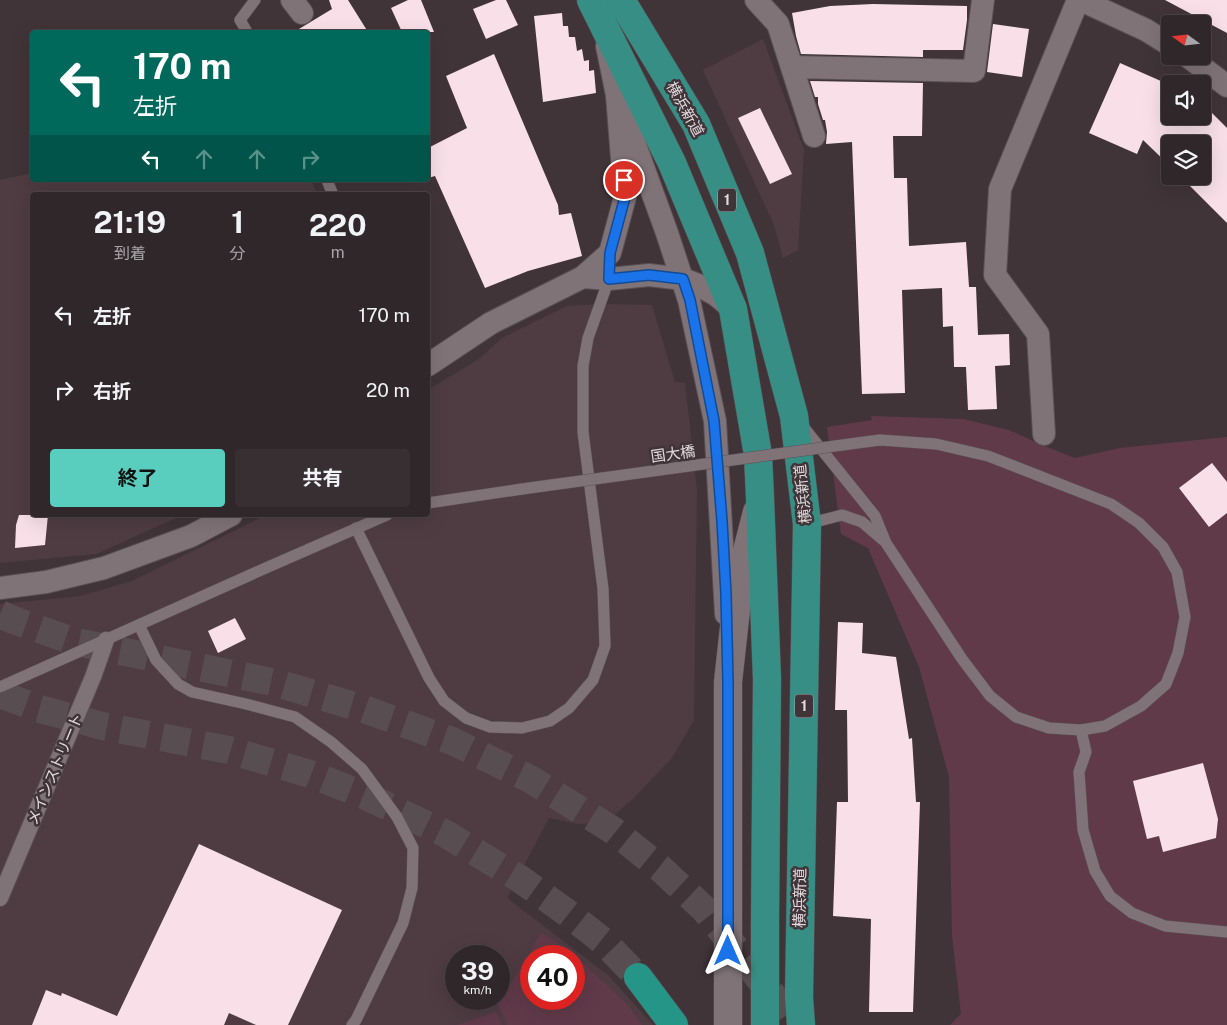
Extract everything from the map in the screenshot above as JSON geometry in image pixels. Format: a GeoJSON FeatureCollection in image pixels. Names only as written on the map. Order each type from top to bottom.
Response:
{"type":"FeatureCollection","features":[{"type":"Feature","properties":{"kind":"highway","name":"横浜新道"},"geometry":{"type":"LineString","coordinates":[[621,0],[696,124],[750,254],[794,416],[806,524],[799,997],[801,1025]]}},
{"type":"Feature","properties":{"kind":"highway"},"geometry":{"type":"LineString","coordinates":[[597,10],[672,163],[733,309],[758,455],[767,679],[765,1025]]}},
{"type":"Feature","properties":{"kind":"highway"},"geometry":{"type":"LineString","coordinates":[[638,977],[674,1025]]}},
{"type":"Feature","properties":{"kind":"street"},"geometry":{"type":"LineString","coordinates":[[756,0],[778,24],[814,136]]}},
{"type":"Feature","properties":{"kind":"street"},"geometry":{"type":"LineString","coordinates":[[792,67],[974,71],[983,0]]}},
{"type":"Feature","properties":{"kind":"street"},"geometry":{"type":"LineString","coordinates":[[1044,434],[1038,334],[995,275],[1000,189],[1079,0],[1146,30],[1161,39]]}},
{"type":"Feature","properties":{"kind":"street"},"geometry":{"type":"LineString","coordinates":[[597,10],[617,95],[690,300],[714,421],[726,594],[728,682],[728,1025]]}},
{"type":"Feature","properties":{"kind":"street"},"geometry":{"type":"LineString","coordinates":[[1199,65],[1227,86]]}},
{"type":"Feature","properties":{"kind":"street"},"geometry":{"type":"LineString","coordinates":[[430,364],[491,323],[583,277],[610,253],[625,197],[617,95]]}},
{"type":"Feature","properties":{"kind":"street"},"geometry":{"type":"LineString","coordinates":[[583,277],[609,279],[649,275],[683,279],[698,284],[716,295],[733,309]]}},
{"type":"Feature","properties":{"kind":"street"},"geometry":{"type":"LineString","coordinates":[[728,682],[739,582],[760,498]]}},
{"type":"Feature","properties":{"kind":"street"},"geometry":{"type":"LineString","coordinates":[[0,588],[46,582],[104,568],[191,536],[227,517]]}},
{"type":"Feature","properties":{"kind":"street","name":"メインストリート"},"geometry":{"type":"LineString","coordinates":[[0,898],[89,686],[106,640]]}},
{"type":"Feature","properties":{"kind":"street"},"geometry":{"type":"LineString","coordinates":[[793,1025],[799,997]]}},
{"type":"Feature","properties":{"kind":"street"},"geometry":{"type":"LineString","coordinates":[[799,997],[809,1025]]}},
{"type":"Feature","properties":{"kind":"lane"},"geometry":{"type":"LineString","coordinates":[[247,30],[240,20],[256,0]]}},
{"type":"Feature","properties":{"kind":"lane"},"geometry":{"type":"LineString","coordinates":[[356,528],[429,678],[444,701],[466,718],[490,727],[522,728],[550,721],[570,708],[593,680],[605,646],[603,589],[583,432],[583,366],[588,338],[609,279],[610,253]]}},
{"type":"Feature","properties":{"kind":"lane"},"geometry":{"type":"LineString","coordinates":[[794,416],[875,516],[886,543]]}},
{"type":"Feature","properties":{"kind":"lane","name":"国大橋"},"geometry":{"type":"LineString","coordinates":[[430,503],[880,440],[936,444],[988,456],[1111,504],[1139,523],[1163,547],[1177,572],[1185,617],[1178,653],[1166,684],[1141,706],[1105,726],[1081,730],[1049,728],[1016,717],[990,696],[962,659],[886,543]]}},
{"type":"Feature","properties":{"kind":"lane"},"geometry":{"type":"LineString","coordinates":[[806,524],[842,515],[862,522],[886,543]]}},
{"type":"Feature","properties":{"kind":"lane"},"geometry":{"type":"LineString","coordinates":[[0,687],[382,517]]}},
{"type":"Feature","properties":{"kind":"lane"},"geometry":{"type":"LineString","coordinates":[[139,624],[156,660],[178,684],[192,692],[295,717],[330,742],[362,769],[397,817],[413,848],[412,888],[403,923],[352,1025]]}},
{"type":"Feature","properties":{"kind":"lane"},"geometry":{"type":"LineString","coordinates":[[1081,730],[1086,752],[1079,772],[1083,830],[1095,871],[1110,896],[1132,913],[1165,926],[1227,932]]}},
{"type":"Feature","properties":{"kind":"shaded area"},"geometry":{"type":"Polygon","coordinates":[[[763,39],[804,150],[798,250],[783,258],[774,225],[703,70],[763,39]]]}},
{"type":"Feature","properties":{"kind":"shaded area"},"geometry":{"type":"Polygon","coordinates":[[[30,173],[30,182],[312,182],[316,192],[30,192],[30,517],[179,517],[96,554],[0,563],[0,180],[30,173]]]}},
{"type":"Feature","properties":{"kind":"shaded area"},"geometry":{"type":"Polygon","coordinates":[[[599,304],[652,305],[675,382],[685,383],[697,489],[694,720],[672,758],[634,798],[605,823],[578,824],[549,818],[507,898],[568,945],[520,945],[520,1010],[585,1010],[585,958],[609,976],[653,1025],[0,1025],[0,604],[81,596],[132,581],[262,517],[430,517],[430,389],[479,359],[502,338],[567,306],[599,304]]]}},
{"type":"Feature","properties":{"kind":"shaded area"},"geometry":{"type":"Polygon","coordinates":[[[871,416],[963,419],[1009,430],[1075,458],[1120,448],[1227,437],[1227,1025],[950,1025],[961,1014],[952,935],[949,777],[919,667],[868,548],[841,534],[827,427],[872,420],[871,416]]]}},
{"type":"Feature","properties":{"kind":"shaded area"},"geometry":{"type":"Polygon","coordinates":[[[541,933],[561,945],[534,945],[541,933]]]}},
{"type":"Feature","properties":{"kind":"shaded area"},"geometry":{"type":"Polygon","coordinates":[[[585,965],[628,1005],[642,1025],[507,1025],[500,1010],[510,1010],[510,985],[520,968],[520,1010],[585,1010],[585,965]]]}},
{"type":"Feature","properties":{"kind":"shaded area"},"geometry":{"type":"Polygon","coordinates":[[[496,1012],[502,1025],[457,1025],[496,1012]]]}},
{"type":"Feature","properties":{"kind":"building"},"geometry":{"type":"Polygon","coordinates":[[[329,0],[348,0],[367,30],[297,30],[332,9],[329,0]]]}},
{"type":"Feature","properties":{"kind":"building"},"geometry":{"type":"Polygon","coordinates":[[[408,0],[421,0],[434,32],[430,32],[430,30],[401,30],[391,8],[408,0]]]}},
{"type":"Feature","properties":{"kind":"building"},"geometry":{"type":"Polygon","coordinates":[[[496,0],[506,0],[518,25],[486,39],[473,9],[496,0]]]}},
{"type":"Feature","properties":{"kind":"building"},"geometry":{"type":"Polygon","coordinates":[[[1165,0],[1227,0],[1227,33],[1211,24],[1211,15],[1193,15],[1165,0]]]}},
{"type":"Feature","properties":{"kind":"building"},"geometry":{"type":"Polygon","coordinates":[[[873,4],[967,6],[963,50],[923,50],[923,57],[801,54],[792,13],[830,6],[873,4]]]}},
{"type":"Feature","properties":{"kind":"building"},"geometry":{"type":"Polygon","coordinates":[[[562,13],[563,26],[568,26],[569,37],[575,37],[577,51],[582,49],[584,61],[589,60],[589,71],[594,70],[596,93],[543,102],[534,16],[562,13]]]}},
{"type":"Feature","properties":{"kind":"building"},"geometry":{"type":"Polygon","coordinates":[[[993,24],[1029,29],[1022,77],[987,72],[993,24]]]}},
{"type":"Feature","properties":{"kind":"building"},"geometry":{"type":"Polygon","coordinates":[[[494,54],[558,205],[559,215],[571,213],[582,256],[528,271],[485,288],[435,176],[430,177],[430,147],[467,128],[446,76],[494,54]]]}},
{"type":"Feature","properties":{"kind":"building"},"geometry":{"type":"Polygon","coordinates":[[[1120,63],[1161,81],[1161,125],[1211,125],[1211,112],[1227,128],[1227,223],[1189,185],[1211,185],[1211,135],[1161,135],[1161,157],[1143,140],[1137,154],[1089,133],[1120,63]]]}},
{"type":"Feature","properties":{"kind":"building"},"geometry":{"type":"Polygon","coordinates":[[[810,81],[923,83],[922,136],[893,136],[894,178],[907,178],[909,246],[966,242],[969,287],[976,287],[978,335],[1009,334],[1010,365],[995,366],[997,409],[968,410],[966,367],[954,367],[953,326],[943,327],[942,288],[902,290],[905,393],[862,394],[852,142],[826,144],[825,120],[823,120],[818,97],[815,97],[810,81]]]}},
{"type":"Feature","properties":{"kind":"building"},"geometry":{"type":"Polygon","coordinates":[[[760,108],[792,174],[770,184],[738,118],[760,108]]]}},
{"type":"Feature","properties":{"kind":"building"},"geometry":{"type":"Polygon","coordinates":[[[1212,463],[1227,482],[1227,513],[1209,527],[1179,488],[1212,463]]]}},
{"type":"Feature","properties":{"kind":"building"},"geometry":{"type":"Polygon","coordinates":[[[19,515],[48,517],[45,545],[15,548],[16,525],[19,515]]]}},
{"type":"Feature","properties":{"kind":"building"},"geometry":{"type":"Polygon","coordinates":[[[235,618],[246,639],[218,653],[208,631],[235,618]]]}},
{"type":"Feature","properties":{"kind":"building"},"geometry":{"type":"Polygon","coordinates":[[[838,622],[863,623],[862,653],[896,657],[909,739],[912,738],[916,802],[920,802],[913,1012],[869,1012],[871,919],[833,916],[837,802],[848,802],[847,710],[835,710],[838,622]]]}},
{"type":"Feature","properties":{"kind":"building"},"geometry":{"type":"Polygon","coordinates":[[[1203,763],[1218,819],[1216,838],[1163,852],[1159,836],[1147,839],[1133,781],[1203,763]]]}},
{"type":"Feature","properties":{"kind":"building"},"geometry":{"type":"Polygon","coordinates":[[[199,844],[342,910],[288,1025],[256,1025],[229,1013],[224,1025],[32,1025],[46,990],[61,996],[62,993],[117,1016],[199,844]]]}},
{"type":"Feature","properties":{"kind":"tunnel"},"geometry":{"type":"LineString","coordinates":[[0,614],[76,642],[277,683],[364,709],[452,741],[530,779],[614,831],[660,868],[705,910],[794,1025]]}},
{"type":"Feature","properties":{"kind":"tunnel"},"geometry":{"type":"LineString","coordinates":[[0,694],[37,708],[102,726],[229,750],[310,774],[366,796],[446,834],[520,879],[604,942],[638,977]]}},
{"type":"Feature","properties":{"kind":"route"},"geometry":{"type":"LineString","coordinates":[[624,180],[625,197],[610,253],[609,279],[649,275],[683,279],[690,300],[714,421],[726,594],[728,682],[728,951]]}}]}
